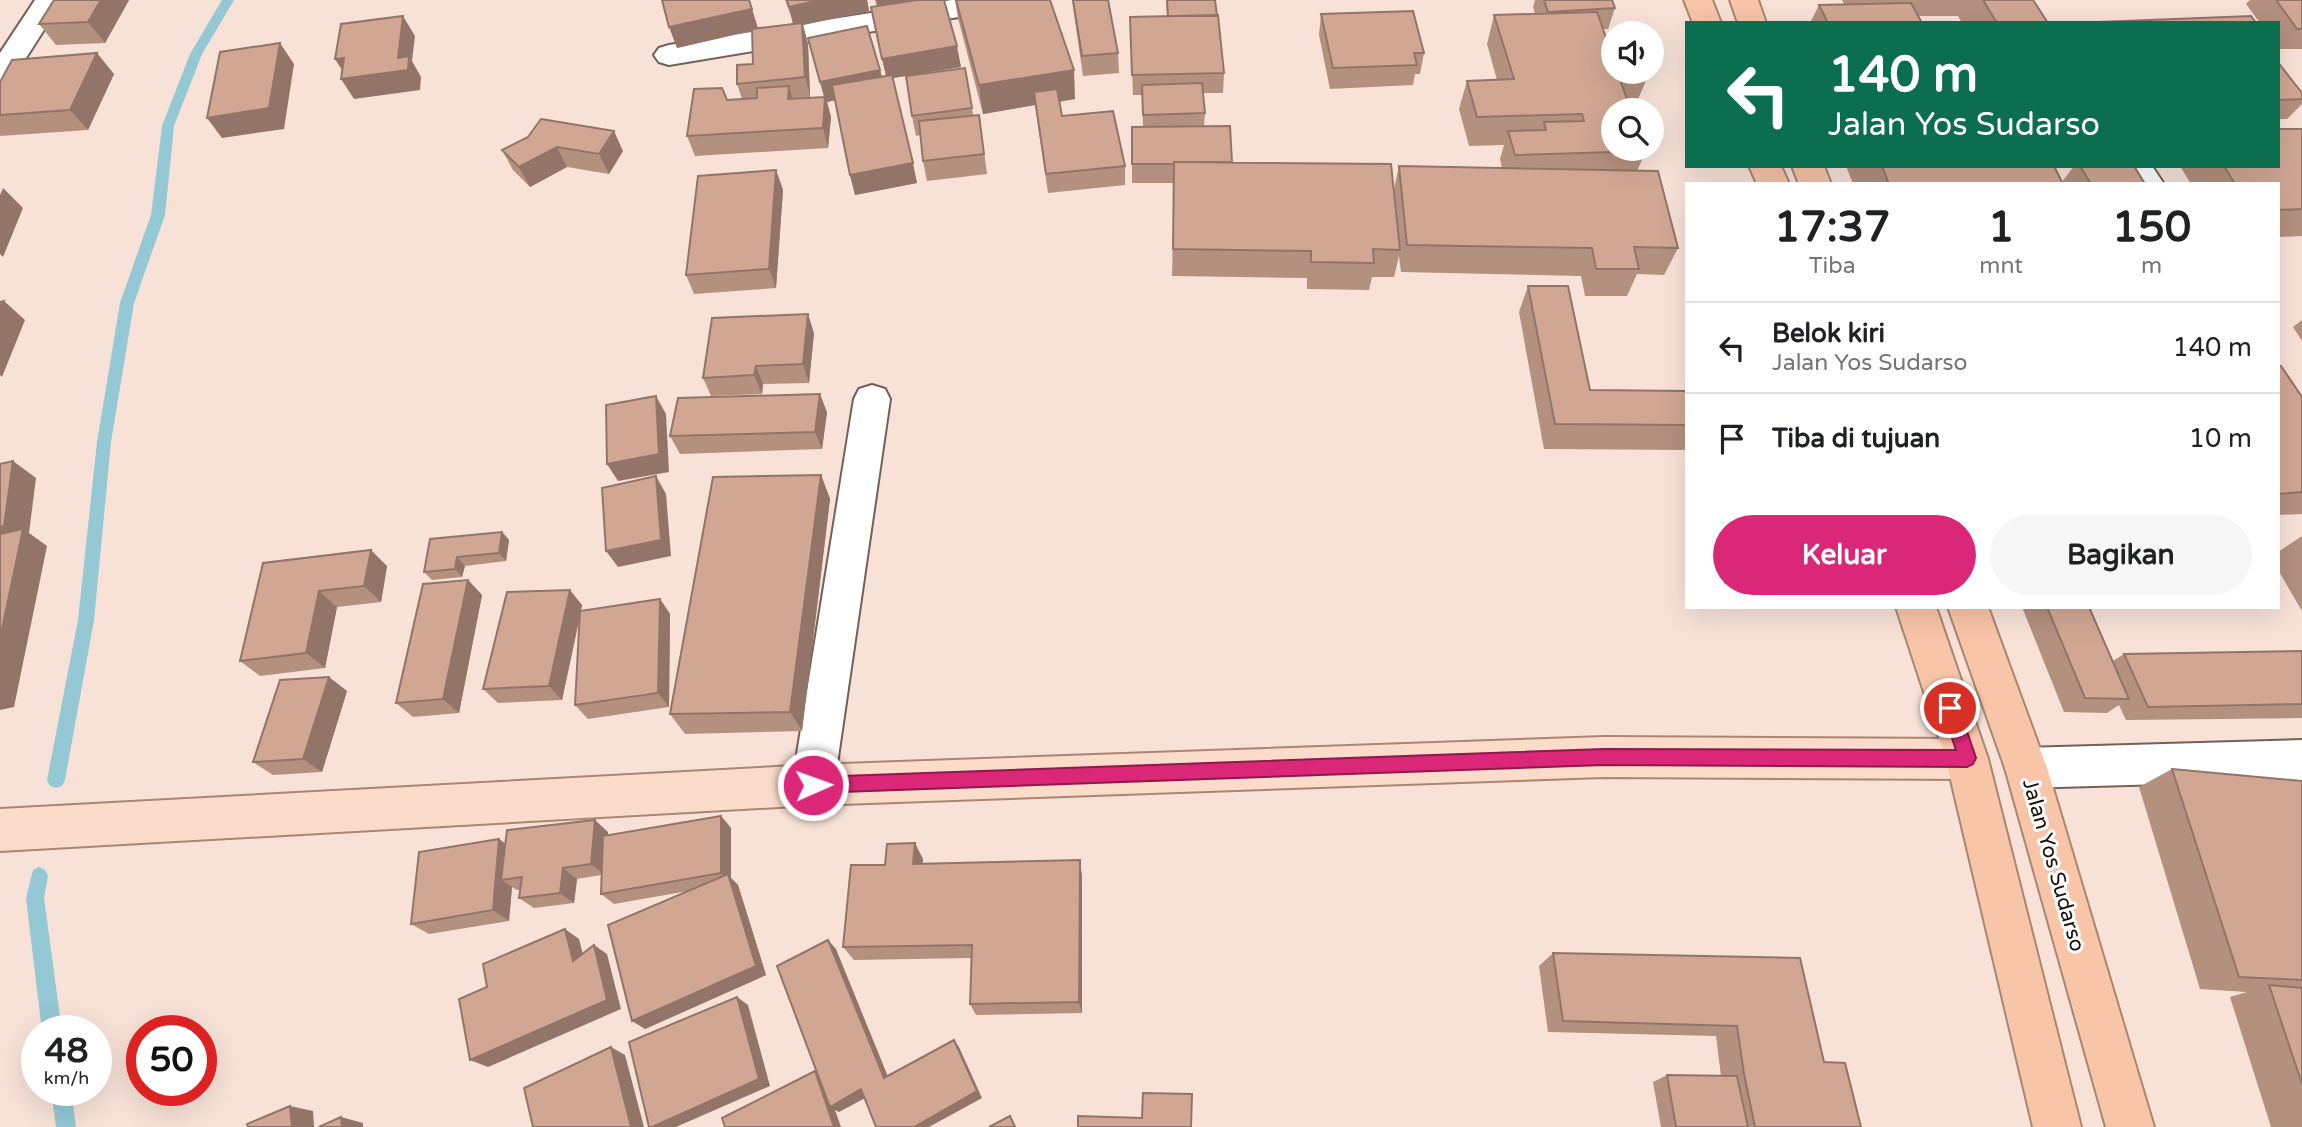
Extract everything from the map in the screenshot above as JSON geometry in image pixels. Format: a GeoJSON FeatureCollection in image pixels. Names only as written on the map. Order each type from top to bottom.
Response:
{"type":"FeatureCollection","features":[{"type":"Feature","properties":{"kind":"highway"},"geometry":{"type":"LineString","coordinates":[[1698,0],[1706,21]]}},
{"type":"Feature","properties":{"kind":"highway"},"geometry":{"type":"LineString","coordinates":[[1744,0],[1751,21]]}},
{"type":"Feature","properties":{"kind":"highway"},"geometry":{"type":"LineString","coordinates":[[1917,609],[1967,758],[2057,1127]]}},
{"type":"Feature","properties":{"kind":"highway","name":"Jalan Yos Sudarso"},"geometry":{"type":"LineString","coordinates":[[1969,609],[2026,768],[2130,1127]]}},
{"type":"Feature","properties":{"kind":"main road"},"geometry":{"type":"LineString","coordinates":[[0,830],[813,785],[1604,757],[1967,758]]}},
{"type":"Feature","properties":{"kind":"street"},"geometry":{"type":"LineString","coordinates":[[0,76],[49,0]]}},
{"type":"Feature","properties":{"kind":"street"},"geometry":{"type":"LineString","coordinates":[[668,55],[1007,0]]}},
{"type":"Feature","properties":{"kind":"street"},"geometry":{"type":"LineString","coordinates":[[813,785],[872,399]]}},
{"type":"Feature","properties":{"kind":"street"},"geometry":{"type":"LineString","coordinates":[[2026,768],[2302,760]]}},
{"type":"Feature","properties":{"kind":"building"},"geometry":{"type":"Polygon","coordinates":[[[54,0],[101,0],[88,22],[39,24],[54,0]]]}},
{"type":"Feature","properties":{"kind":"building"},"geometry":{"type":"Polygon","coordinates":[[[662,0],[749,0],[752,9],[669,27],[662,0]]]}},
{"type":"Feature","properties":{"kind":"building"},"geometry":{"type":"Polygon","coordinates":[[[787,0],[820,0],[789,7],[787,0]]]}},
{"type":"Feature","properties":{"kind":"building"},"geometry":{"type":"Polygon","coordinates":[[[917,0],[944,0],[957,46],[882,59],[871,7],[917,0]]]}},
{"type":"Feature","properties":{"kind":"building"},"geometry":{"type":"Polygon","coordinates":[[[956,0],[1050,0],[1074,70],[979,85],[956,0]]]}},
{"type":"Feature","properties":{"kind":"building"},"geometry":{"type":"Polygon","coordinates":[[[1073,0],[1108,0],[1118,53],[1082,56],[1073,0]]]}},
{"type":"Feature","properties":{"kind":"building"},"geometry":{"type":"Polygon","coordinates":[[[1167,0],[1215,0],[1217,16],[1168,16],[1167,0]]]}},
{"type":"Feature","properties":{"kind":"building"},"geometry":{"type":"Polygon","coordinates":[[[1544,0],[1612,0],[1615,8],[1548,12],[1544,0]]]}},
{"type":"Feature","properties":{"kind":"building"},"geometry":{"type":"Polygon","coordinates":[[[1983,0],[2033,0],[2047,21],[1996,21],[1983,0]]]}},
{"type":"Feature","properties":{"kind":"building"},"geometry":{"type":"Polygon","coordinates":[[[2276,0],[2302,0],[2302,29],[2297,29],[2276,0]]]}},
{"type":"Feature","properties":{"kind":"building"},"geometry":{"type":"Polygon","coordinates":[[[1911,3],[1921,21],[1827,21],[1819,5],[1911,3]]]}},
{"type":"Feature","properties":{"kind":"building"},"geometry":{"type":"Polygon","coordinates":[[[1413,11],[1424,53],[1414,53],[1417,65],[1333,68],[1321,14],[1413,11]]]}},
{"type":"Feature","properties":{"kind":"building"},"geometry":{"type":"Polygon","coordinates":[[[1597,12],[1601,23],[1601,84],[1622,84],[1627,98],[1601,98],[1601,152],[1515,155],[1508,131],[1546,130],[1544,122],[1584,121],[1582,114],[1477,117],[1467,81],[1514,79],[1494,15],[1597,12]]]}},
{"type":"Feature","properties":{"kind":"building"},"geometry":{"type":"Polygon","coordinates":[[[1218,15],[1224,73],[1132,75],[1130,17],[1218,15]]]}},
{"type":"Feature","properties":{"kind":"building"},"geometry":{"type":"Polygon","coordinates":[[[403,16],[398,58],[409,56],[408,70],[341,79],[344,58],[335,59],[341,24],[403,16]]]}},
{"type":"Feature","properties":{"kind":"building"},"geometry":{"type":"Polygon","coordinates":[[[2251,16],[2255,21],[2124,21],[2251,16]]]}},
{"type":"Feature","properties":{"kind":"building"},"geometry":{"type":"Polygon","coordinates":[[[802,23],[805,77],[737,84],[737,65],[753,64],[752,29],[802,23]]]}},
{"type":"Feature","properties":{"kind":"building"},"geometry":{"type":"Polygon","coordinates":[[[867,26],[880,70],[820,82],[808,38],[867,26]]]}},
{"type":"Feature","properties":{"kind":"building"},"geometry":{"type":"Polygon","coordinates":[[[280,43],[269,108],[207,118],[220,52],[280,43]]]}},
{"type":"Feature","properties":{"kind":"building"},"geometry":{"type":"Polygon","coordinates":[[[97,53],[70,110],[0,115],[0,82],[12,60],[97,53]]]}},
{"type":"Feature","properties":{"kind":"building"},"geometry":{"type":"Polygon","coordinates":[[[2280,65],[2302,93],[2302,99],[2280,100],[2280,65]]]}},
{"type":"Feature","properties":{"kind":"building"},"geometry":{"type":"Polygon","coordinates":[[[965,68],[972,108],[912,116],[906,76],[965,68]]]}},
{"type":"Feature","properties":{"kind":"building"},"geometry":{"type":"Polygon","coordinates":[[[892,75],[913,163],[850,175],[832,85],[892,75]]]}},
{"type":"Feature","properties":{"kind":"building"},"geometry":{"type":"Polygon","coordinates":[[[1202,83],[1205,113],[1143,115],[1142,85],[1202,83]]]}},
{"type":"Feature","properties":{"kind":"building"},"geometry":{"type":"Polygon","coordinates":[[[789,86],[788,99],[825,97],[823,128],[687,136],[694,89],[722,88],[727,100],[757,98],[757,88],[789,86]]]}},
{"type":"Feature","properties":{"kind":"building"},"geometry":{"type":"Polygon","coordinates":[[[1057,89],[1062,116],[1113,111],[1125,166],[1046,174],[1034,92],[1057,89]]]}},
{"type":"Feature","properties":{"kind":"building"},"geometry":{"type":"Polygon","coordinates":[[[979,115],[984,154],[923,161],[919,121],[979,115]]]}},
{"type":"Feature","properties":{"kind":"building"},"geometry":{"type":"Polygon","coordinates":[[[541,119],[614,131],[599,154],[557,147],[519,167],[502,150],[528,137],[541,119]]]}},
{"type":"Feature","properties":{"kind":"building"},"geometry":{"type":"Polygon","coordinates":[[[1230,126],[1232,162],[1132,164],[1132,127],[1230,126]]]}},
{"type":"Feature","properties":{"kind":"building"},"geometry":{"type":"Polygon","coordinates":[[[2280,129],[2302,129],[2302,209],[2280,210],[2280,182],[2234,182],[2225,168],[2280,168],[2280,129]]]}},
{"type":"Feature","properties":{"kind":"building"},"geometry":{"type":"Polygon","coordinates":[[[1174,162],[1391,164],[1400,250],[1373,249],[1374,263],[1311,262],[1311,251],[1173,249],[1174,162]]]}},
{"type":"Feature","properties":{"kind":"building"},"geometry":{"type":"Polygon","coordinates":[[[1399,166],[1658,171],[1678,248],[1634,247],[1639,269],[1596,269],[1592,248],[1407,245],[1399,166]]]}},
{"type":"Feature","properties":{"kind":"building"},"geometry":{"type":"Polygon","coordinates":[[[1883,168],[2055,168],[2062,182],[1888,182],[1883,168]]]}},
{"type":"Feature","properties":{"kind":"building"},"geometry":{"type":"Polygon","coordinates":[[[2081,168],[2135,168],[2144,182],[2090,182],[2081,168]]]}},
{"type":"Feature","properties":{"kind":"building"},"geometry":{"type":"Polygon","coordinates":[[[776,170],[769,269],[686,275],[698,176],[776,170]]]}},
{"type":"Feature","properties":{"kind":"building"},"geometry":{"type":"Polygon","coordinates":[[[1528,286],[1568,286],[1590,390],[1685,391],[1685,425],[1555,424],[1528,286]]]}},
{"type":"Feature","properties":{"kind":"building"},"geometry":{"type":"Polygon","coordinates":[[[808,314],[803,364],[756,366],[754,375],[703,378],[712,318],[808,314]]]}},
{"type":"Feature","properties":{"kind":"building"},"geometry":{"type":"Polygon","coordinates":[[[2280,366],[2302,397],[2302,492],[2280,494],[2280,366]]]}},
{"type":"Feature","properties":{"kind":"building"},"geometry":{"type":"Polygon","coordinates":[[[820,394],[815,432],[670,436],[678,398],[820,394]]]}},
{"type":"Feature","properties":{"kind":"building"},"geometry":{"type":"Polygon","coordinates":[[[656,396],[659,454],[607,464],[606,405],[656,396]]]}},
{"type":"Feature","properties":{"kind":"building"},"geometry":{"type":"Polygon","coordinates":[[[13,461],[4,526],[0,527],[0,464],[13,461]]]}},
{"type":"Feature","properties":{"kind":"building"},"geometry":{"type":"Polygon","coordinates":[[[821,475],[790,712],[670,714],[713,477],[821,475]]]}},
{"type":"Feature","properties":{"kind":"building"},"geometry":{"type":"Polygon","coordinates":[[[656,476],[661,540],[606,551],[602,488],[656,476]]]}},
{"type":"Feature","properties":{"kind":"building"},"geometry":{"type":"Polygon","coordinates":[[[23,529],[0,639],[0,534],[23,529]]]}},
{"type":"Feature","properties":{"kind":"building"},"geometry":{"type":"Polygon","coordinates":[[[502,532],[499,553],[457,557],[455,569],[424,572],[430,539],[502,532]]]}},
{"type":"Feature","properties":{"kind":"building"},"geometry":{"type":"Polygon","coordinates":[[[371,550],[364,586],[319,591],[306,653],[240,661],[263,563],[371,550]]]}},
{"type":"Feature","properties":{"kind":"building"},"geometry":{"type":"Polygon","coordinates":[[[468,580],[443,699],[396,703],[423,584],[468,580]]]}},
{"type":"Feature","properties":{"kind":"building"},"geometry":{"type":"Polygon","coordinates":[[[570,590],[549,686],[483,689],[507,592],[570,590]]]}},
{"type":"Feature","properties":{"kind":"building"},"geometry":{"type":"Polygon","coordinates":[[[660,599],[658,693],[575,705],[580,611],[660,599]]]}},
{"type":"Feature","properties":{"kind":"building"},"geometry":{"type":"Polygon","coordinates":[[[2048,609],[2090,609],[2129,699],[2085,698],[2048,609]]]}},
{"type":"Feature","properties":{"kind":"building"},"geometry":{"type":"Polygon","coordinates":[[[2302,651],[2302,704],[2148,707],[2124,654],[2302,651]]]}},
{"type":"Feature","properties":{"kind":"building"},"geometry":{"type":"Polygon","coordinates":[[[329,677],[303,759],[253,762],[280,680],[329,677]]]}},
{"type":"Feature","properties":{"kind":"building"},"geometry":{"type":"Polygon","coordinates":[[[2172,769],[2302,781],[2302,980],[2239,977],[2172,769]]]}},
{"type":"Feature","properties":{"kind":"building"},"geometry":{"type":"Polygon","coordinates":[[[721,816],[721,873],[601,894],[603,836],[721,816]]]}},
{"type":"Feature","properties":{"kind":"building"},"geometry":{"type":"Polygon","coordinates":[[[595,820],[591,864],[563,868],[560,893],[519,898],[522,877],[501,880],[507,830],[595,820]]]}},
{"type":"Feature","properties":{"kind":"building"},"geometry":{"type":"Polygon","coordinates":[[[499,839],[493,910],[411,924],[419,852],[499,839]]]}},
{"type":"Feature","properties":{"kind":"building"},"geometry":{"type":"Polygon","coordinates":[[[915,843],[913,864],[1080,860],[1079,1002],[970,1004],[972,945],[843,947],[851,865],[885,865],[887,844],[915,843]]]}},
{"type":"Feature","properties":{"kind":"building"},"geometry":{"type":"Polygon","coordinates":[[[728,874],[756,966],[632,1021],[608,925],[728,874]]]}},
{"type":"Feature","properties":{"kind":"building"},"geometry":{"type":"Polygon","coordinates":[[[565,929],[573,961],[594,945],[607,1000],[470,1060],[459,999],[487,987],[483,964],[565,929]]]}},
{"type":"Feature","properties":{"kind":"building"},"geometry":{"type":"Polygon","coordinates":[[[828,940],[884,1078],[954,1040],[977,1091],[914,1127],[876,1127],[861,1089],[830,1107],[777,966],[828,940]]]}},
{"type":"Feature","properties":{"kind":"building"},"geometry":{"type":"Polygon","coordinates":[[[1553,953],[1800,958],[1824,1062],[1845,1063],[1861,1127],[1755,1127],[1737,1026],[1563,1021],[1553,953]]]}},
{"type":"Feature","properties":{"kind":"building"},"geometry":{"type":"Polygon","coordinates":[[[2269,985],[2302,988],[2302,1084],[2269,985]]]}},
{"type":"Feature","properties":{"kind":"building"},"geometry":{"type":"Polygon","coordinates":[[[737,997],[759,1079],[649,1127],[629,1042],[737,997]]]}},
{"type":"Feature","properties":{"kind":"building"},"geometry":{"type":"Polygon","coordinates":[[[611,1047],[631,1127],[533,1127],[524,1088],[611,1047]]]}},
{"type":"Feature","properties":{"kind":"building"},"geometry":{"type":"Polygon","coordinates":[[[815,1071],[834,1127],[725,1127],[722,1118],[815,1071]]]}},
{"type":"Feature","properties":{"kind":"building"},"geometry":{"type":"Polygon","coordinates":[[[1667,1075],[1737,1076],[1748,1127],[1676,1127],[1667,1075]]]}},
{"type":"Feature","properties":{"kind":"building"},"geometry":{"type":"Polygon","coordinates":[[[1143,1093],[1192,1094],[1191,1127],[1078,1127],[1078,1116],[1142,1118],[1143,1093]]]}},
{"type":"Feature","properties":{"kind":"building"},"geometry":{"type":"Polygon","coordinates":[[[290,1106],[292,1127],[248,1127],[247,1124],[290,1106]]]}},
{"type":"Feature","properties":{"kind":"building"},"geometry":{"type":"Polygon","coordinates":[[[1010,1116],[1015,1127],[989,1127],[1010,1116]]]}},
{"type":"Feature","properties":{"kind":"building"},"geometry":{"type":"Polygon","coordinates":[[[341,1117],[342,1127],[319,1127],[341,1117]]]}},
{"type":"Feature","properties":{"kind":"waterway"},"geometry":{"type":"LineString","coordinates":[[56,780],[86,620],[104,442],[127,303],[158,215],[168,126],[196,54],[228,0]]}},
{"type":"Feature","properties":{"kind":"waterway"},"geometry":{"type":"LineString","coordinates":[[39,876],[35,898],[50,1015]]}},
{"type":"Feature","properties":{"kind":"waterway"},"geometry":{"type":"LineString","coordinates":[[63,1106],[66,1127]]}},
{"type":"Feature","properties":{"kind":"route"},"geometry":{"type":"LineString","coordinates":[[813,785],[1604,757],[1967,758],[1950,708]]}}]}
